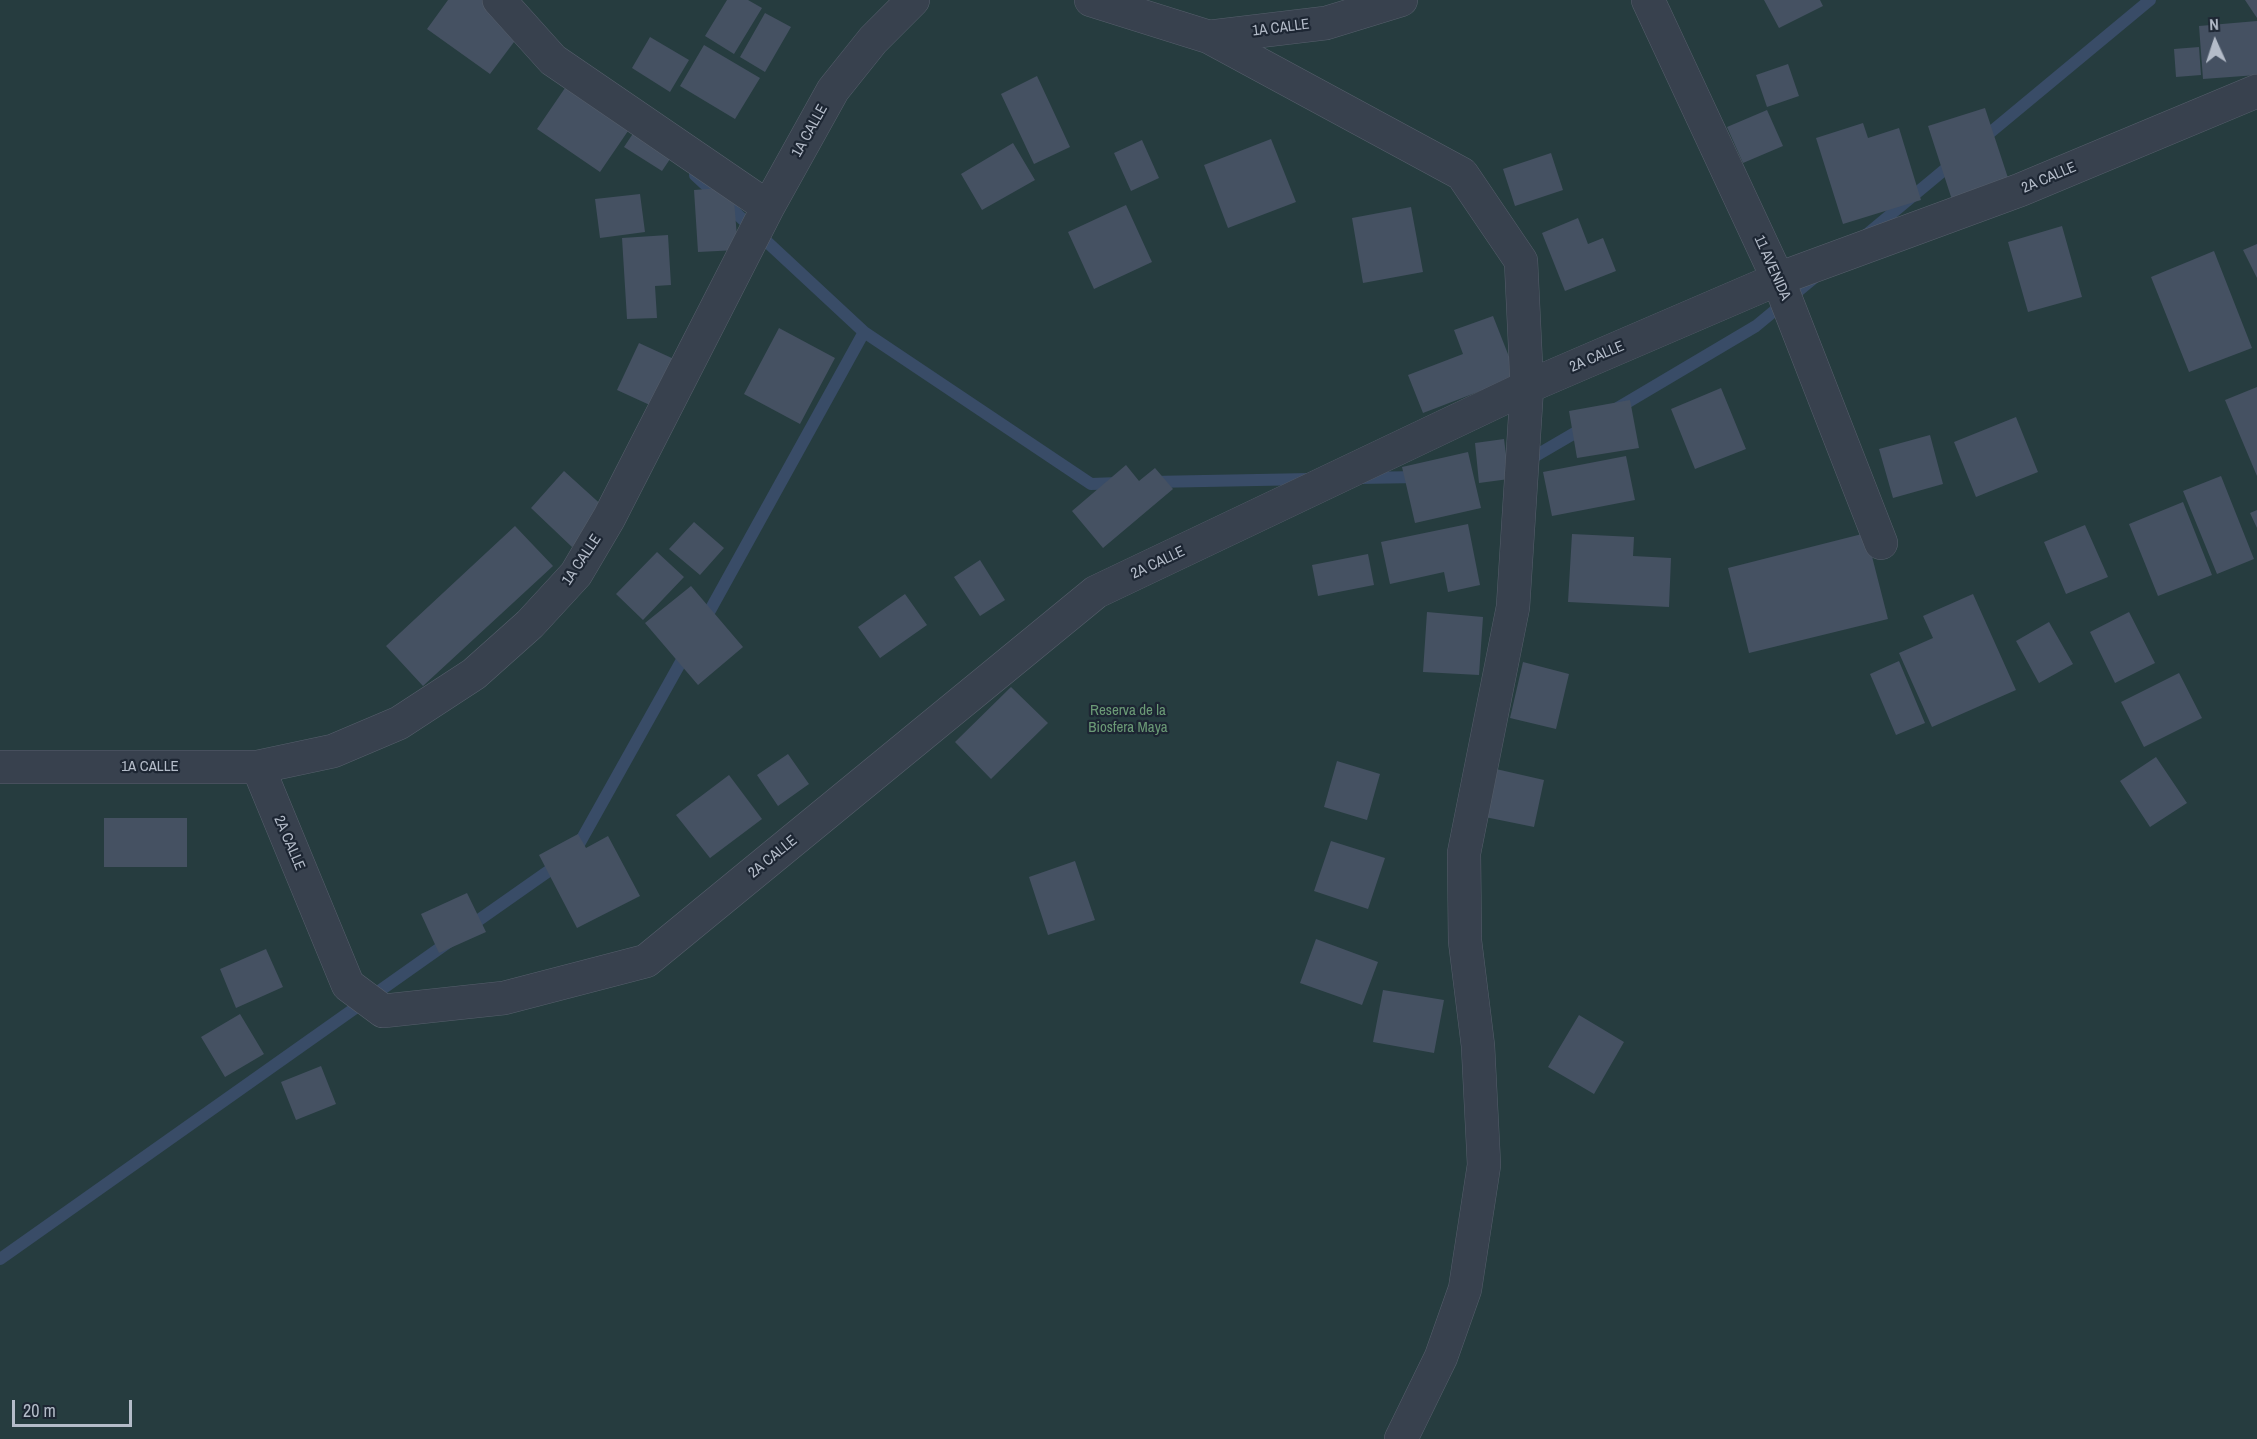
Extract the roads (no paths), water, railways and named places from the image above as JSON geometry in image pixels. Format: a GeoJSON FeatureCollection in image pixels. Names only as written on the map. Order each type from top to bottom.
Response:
{"type":"FeatureCollection","features":[{"type":"Feature","properties":{"kind":"street"},"geometry":{"type":"LineString","coordinates":[[499,0],[553,60],[768,207]]}},
{"type":"Feature","properties":{"kind":"street","name":"1A CALLE"},"geometry":{"type":"LineString","coordinates":[[0,767],[258,767],[333,751],[399,723],[474,674],[530,624],[576,574],[609,518],[768,207],[833,90],[873,40],[913,0]]}},
{"type":"Feature","properties":{"kind":"street","name":"1A CALLE"},"geometry":{"type":"LineString","coordinates":[[1091,0],[1209,38],[1326,23],[1401,0]]}},
{"type":"Feature","properties":{"kind":"street","name":"11 AVENIDA"},"geometry":{"type":"LineString","coordinates":[[1648,0],[1778,279],[1881,543]]}},
{"type":"Feature","properties":{"kind":"street"},"geometry":{"type":"LineString","coordinates":[[1209,38],[1462,174],[1521,261],[1527,387],[1513,606],[1464,853],[1465,941],[1478,1046],[1484,1165],[1465,1289],[1441,1357],[1401,1439]]}},
{"type":"Feature","properties":{"kind":"street","name":"2A CALLE"},"geometry":{"type":"LineString","coordinates":[[258,767],[348,985],[383,1011],[504,998],[646,961],[1096,592],[1527,387],[1778,279],[2020,190],[2257,91]]}},
{"type":"Feature","properties":{"kind":"waterway"},"geometry":{"type":"LineString","coordinates":[[1980,141],[2150,0]]}},
{"type":"Feature","properties":{"kind":"waterway"},"geometry":{"type":"LineString","coordinates":[[1866,235],[1955,161]]}},
{"type":"Feature","properties":{"kind":"waterway"},"geometry":{"type":"LineString","coordinates":[[695,175],[864,332],[1091,484],[1119,483]]}},
{"type":"Feature","properties":{"kind":"waterway"},"geometry":{"type":"LineString","coordinates":[[1616,409],[1756,326],[1814,278]]}},
{"type":"Feature","properties":{"kind":"waterway"},"geometry":{"type":"LineString","coordinates":[[703,623],[864,332]]}},
{"type":"Feature","properties":{"kind":"waterway"},"geometry":{"type":"LineString","coordinates":[[1525,462],[1585,427]]}},
{"type":"Feature","properties":{"kind":"waterway"},"geometry":{"type":"LineString","coordinates":[[1358,478],[1419,477]]}},
{"type":"Feature","properties":{"kind":"waterway"},"geometry":{"type":"LineString","coordinates":[[1151,482],[1311,479]]}},
{"type":"Feature","properties":{"kind":"waterway"},"geometry":{"type":"LineString","coordinates":[[574,853],[687,651]]}},
{"type":"Feature","properties":{"kind":"waterway"},"geometry":{"type":"LineString","coordinates":[[466,929],[560,863]]}},
{"type":"Feature","properties":{"kind":"waterway"},"geometry":{"type":"LineString","coordinates":[[0,1259],[450,941]]}},
{"type":"Feature","properties":{"kind":"park label","name":"Reserva de la Biosfera Maya"},"geometry":{"type":"Point","coordinates":[1128,720]}}]}
